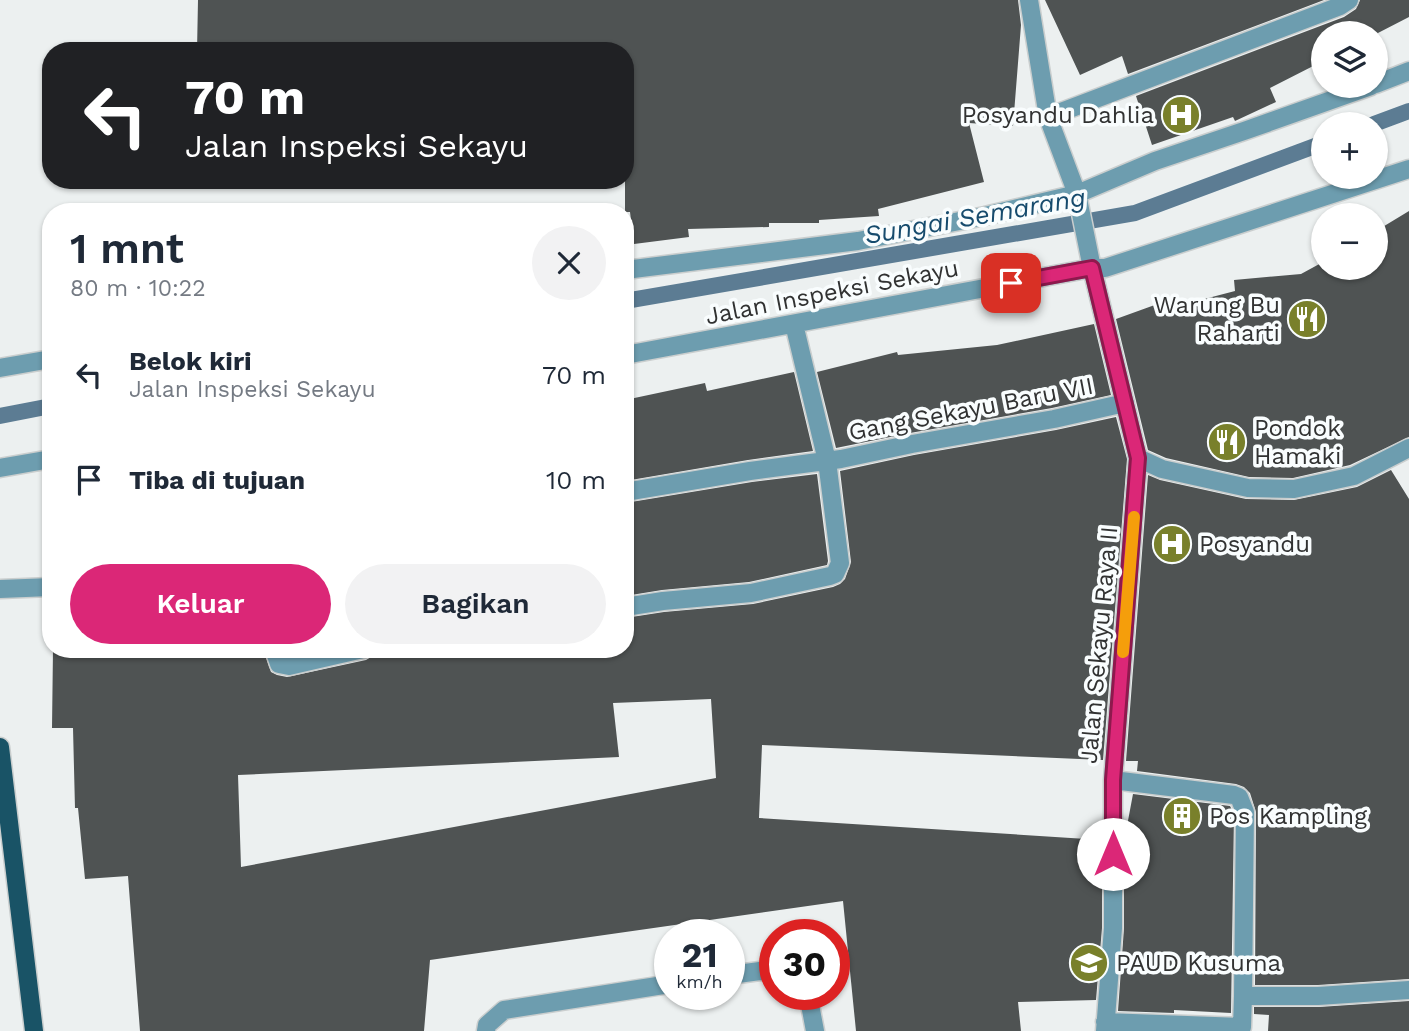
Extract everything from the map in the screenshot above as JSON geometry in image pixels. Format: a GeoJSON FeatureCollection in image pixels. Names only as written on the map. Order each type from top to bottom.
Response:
{"type":"FeatureCollection","features":[{"type":"Feature","properties":{"kind":"main road"},"geometry":{"type":"LineString","coordinates":[[0,747],[34,1031]]}},
{"type":"Feature","properties":{"kind":"street","name":"Jalan Sekayu Raya II"},"geometry":{"type":"LineString","coordinates":[[1029,0],[1048,117],[1079,203],[1138,458],[1113,780],[1113,928],[1105,1027]]}},
{"type":"Feature","properties":{"kind":"street"},"geometry":{"type":"LineString","coordinates":[[1048,117],[1340,6],[1349,0]]}},
{"type":"Feature","properties":{"kind":"street"},"geometry":{"type":"LineString","coordinates":[[1388,79],[1409,71]]}},
{"type":"Feature","properties":{"kind":"street"},"geometry":{"type":"LineString","coordinates":[[634,269],[858,241],[985,216],[1079,203],[1155,161],[1337,98]]}},
{"type":"Feature","properties":{"kind":"street","name":"Jalan Inspeksi Sekayu"},"geometry":{"type":"LineString","coordinates":[[634,353],[794,324],[1091,261],[1105,268],[1409,169]]}},
{"type":"Feature","properties":{"kind":"street","name":"Gang Sekayu Baru VII"},"geometry":{"type":"LineString","coordinates":[[634,606],[751,593],[835,574],[840,563],[827,461],[794,324]]}},
{"type":"Feature","properties":{"kind":"street"},"geometry":{"type":"LineString","coordinates":[[0,368],[42,361]]}},
{"type":"Feature","properties":{"kind":"street","name":"Gang Sekayu Baru VII"},"geometry":{"type":"LineString","coordinates":[[634,490],[827,461],[1054,419],[1125,403]]}},
{"type":"Feature","properties":{"kind":"street"},"geometry":{"type":"LineString","coordinates":[[1138,458],[1161,469],[1248,488],[1294,489],[1354,476],[1409,447]]}},
{"type":"Feature","properties":{"kind":"street"},"geometry":{"type":"LineString","coordinates":[[0,468],[42,461]]}},
{"type":"Feature","properties":{"kind":"street"},"geometry":{"type":"LineString","coordinates":[[0,589],[42,587]]}},
{"type":"Feature","properties":{"kind":"street"},"geometry":{"type":"LineString","coordinates":[[277,658],[279,664],[289,666],[324,658]]}},
{"type":"Feature","properties":{"kind":"street"},"geometry":{"type":"LineString","coordinates":[[1105,1027],[1242,1029],[1245,812],[1239,797],[1113,780]]}},
{"type":"Feature","properties":{"kind":"street"},"geometry":{"type":"LineString","coordinates":[[486,1031],[487,1025],[504,1010],[654,987]]}},
{"type":"Feature","properties":{"kind":"street"},"geometry":{"type":"LineString","coordinates":[[1242,996],[1318,996],[1409,990]]}},
{"type":"Feature","properties":{"kind":"street"},"geometry":{"type":"LineString","coordinates":[[811,1010],[815,1031]]}},
{"type":"Feature","properties":{"kind":"building"},"geometry":{"type":"Polygon","coordinates":[[[198,0],[1018,0],[1021,25],[1013,126],[969,123],[984,182],[878,209],[879,216],[819,220],[819,223],[769,223],[769,227],[688,229],[689,237],[634,244],[634,203],[625,203],[625,189],[634,189],[634,42],[197,42],[198,0]]]}},
{"type":"Feature","properties":{"kind":"building"},"geometry":{"type":"Polygon","coordinates":[[[1045,0],[1324,0],[1128,74],[1122,56],[1080,75],[1045,0]]]}},
{"type":"Feature","properties":{"kind":"building"},"geometry":{"type":"Polygon","coordinates":[[[1360,0],[1409,0],[1409,17],[1388,28],[1388,21],[1333,21],[1356,9],[1360,0]]]}},
{"type":"Feature","properties":{"kind":"building"},"geometry":{"type":"Polygon","coordinates":[[[1311,30],[1311,67],[1270,88],[1276,102],[1235,121],[1233,117],[1152,145],[1136,96],[1311,30]]]}},
{"type":"Feature","properties":{"kind":"building"},"geometry":{"type":"Polygon","coordinates":[[[1409,211],[1409,437],[1350,465],[1293,478],[1249,477],[1166,458],[1148,450],[1116,319],[1163,302],[1166,309],[1235,291],[1234,280],[1301,274],[1311,269],[1311,280],[1388,280],[1388,224],[1409,211]]]}},
{"type":"Feature","properties":{"kind":"building"},"geometry":{"type":"Polygon","coordinates":[[[1094,324],[1111,395],[836,448],[817,372],[897,352],[898,355],[997,345],[1094,324]]]}},
{"type":"Feature","properties":{"kind":"building"},"geometry":{"type":"Polygon","coordinates":[[[794,372],[813,451],[634,479],[634,398],[705,383],[707,391],[794,372]]]}},
{"type":"Feature","properties":{"kind":"building"},"geometry":{"type":"Polygon","coordinates":[[[1116,417],[1127,459],[1103,760],[762,745],[759,818],[1102,840],[1102,928],[1096,1000],[1018,1002],[1021,1031],[856,1031],[850,971],[850,919],[845,919],[843,901],[717,919],[654,919],[654,928],[430,960],[424,1031],[140,1031],[128,876],[85,879],[78,808],[75,808],[73,728],[52,728],[53,658],[266,658],[271,672],[287,677],[369,658],[634,658],[634,617],[753,604],[840,584],[845,579],[851,562],[840,471],[1116,417]],[[711,699],[613,703],[619,757],[238,775],[241,867],[716,778],[711,699]]]}},
{"type":"Feature","properties":{"kind":"building"},"geometry":{"type":"Polygon","coordinates":[[[1391,470],[1409,499],[1409,979],[1318,985],[1255,985],[1256,812],[1250,793],[1236,784],[1137,771],[1138,761],[1126,761],[1148,475],[1246,499],[1294,500],[1357,487],[1391,470]]]}},
{"type":"Feature","properties":{"kind":"building"},"geometry":{"type":"Polygon","coordinates":[[[817,474],[827,565],[749,582],[634,595],[634,502],[817,474]]]}},
{"type":"Feature","properties":{"kind":"building"},"geometry":{"type":"Polygon","coordinates":[[[1133,794],[1230,806],[1234,814],[1231,1013],[1118,1011],[1124,928],[1124,842],[1133,794]]]}},
{"type":"Feature","properties":{"kind":"building"},"geometry":{"type":"Polygon","coordinates":[[[1409,1001],[1409,1031],[1268,1031],[1269,1015],[1254,1014],[1254,1007],[1319,1007],[1409,1001]]]}},
{"type":"Feature","properties":{"kind":"waterway","name":"Sungai Semarang"},"geometry":{"type":"LineString","coordinates":[[1388,119],[1409,111]]}},
{"type":"Feature","properties":{"kind":"waterway","name":"Sungai Semarang"},"geometry":{"type":"LineString","coordinates":[[634,299],[1135,213],[1311,147]]}},
{"type":"Feature","properties":{"kind":"waterway","name":"Sungai Semarang"},"geometry":{"type":"LineString","coordinates":[[0,416],[42,408]]}},
{"type":"Feature","properties":{"kind":"slow traffic"},"geometry":{"type":"LineString","coordinates":[[1123,652],[1134,517]]}},
{"type":"Feature","properties":{"kind":"place","name":"Posyandu Dahlia"},"geometry":{"type":"Point","coordinates":[1181,115]}},
{"type":"Feature","properties":{"kind":"place","name":"Warung Bu Raharti"},"geometry":{"type":"Point","coordinates":[1307,319]}},
{"type":"Feature","properties":{"kind":"place","name":"Pondok Hamaki"},"geometry":{"type":"Point","coordinates":[1227,442]}},
{"type":"Feature","properties":{"kind":"place","name":"Posyandu"},"geometry":{"type":"Point","coordinates":[1172,544]}},
{"type":"Feature","properties":{"kind":"place","name":"Pos Kampling"},"geometry":{"type":"Point","coordinates":[1182,816]}},
{"type":"Feature","properties":{"kind":"place","name":"PAUD Kusuma"},"geometry":{"type":"Point","coordinates":[1089,963]}},
{"type":"Feature","properties":{"kind":"route"},"geometry":{"type":"LineString","coordinates":[[1011,283],[1092,268],[1138,458],[1113,780],[1113,854]]}}]}
